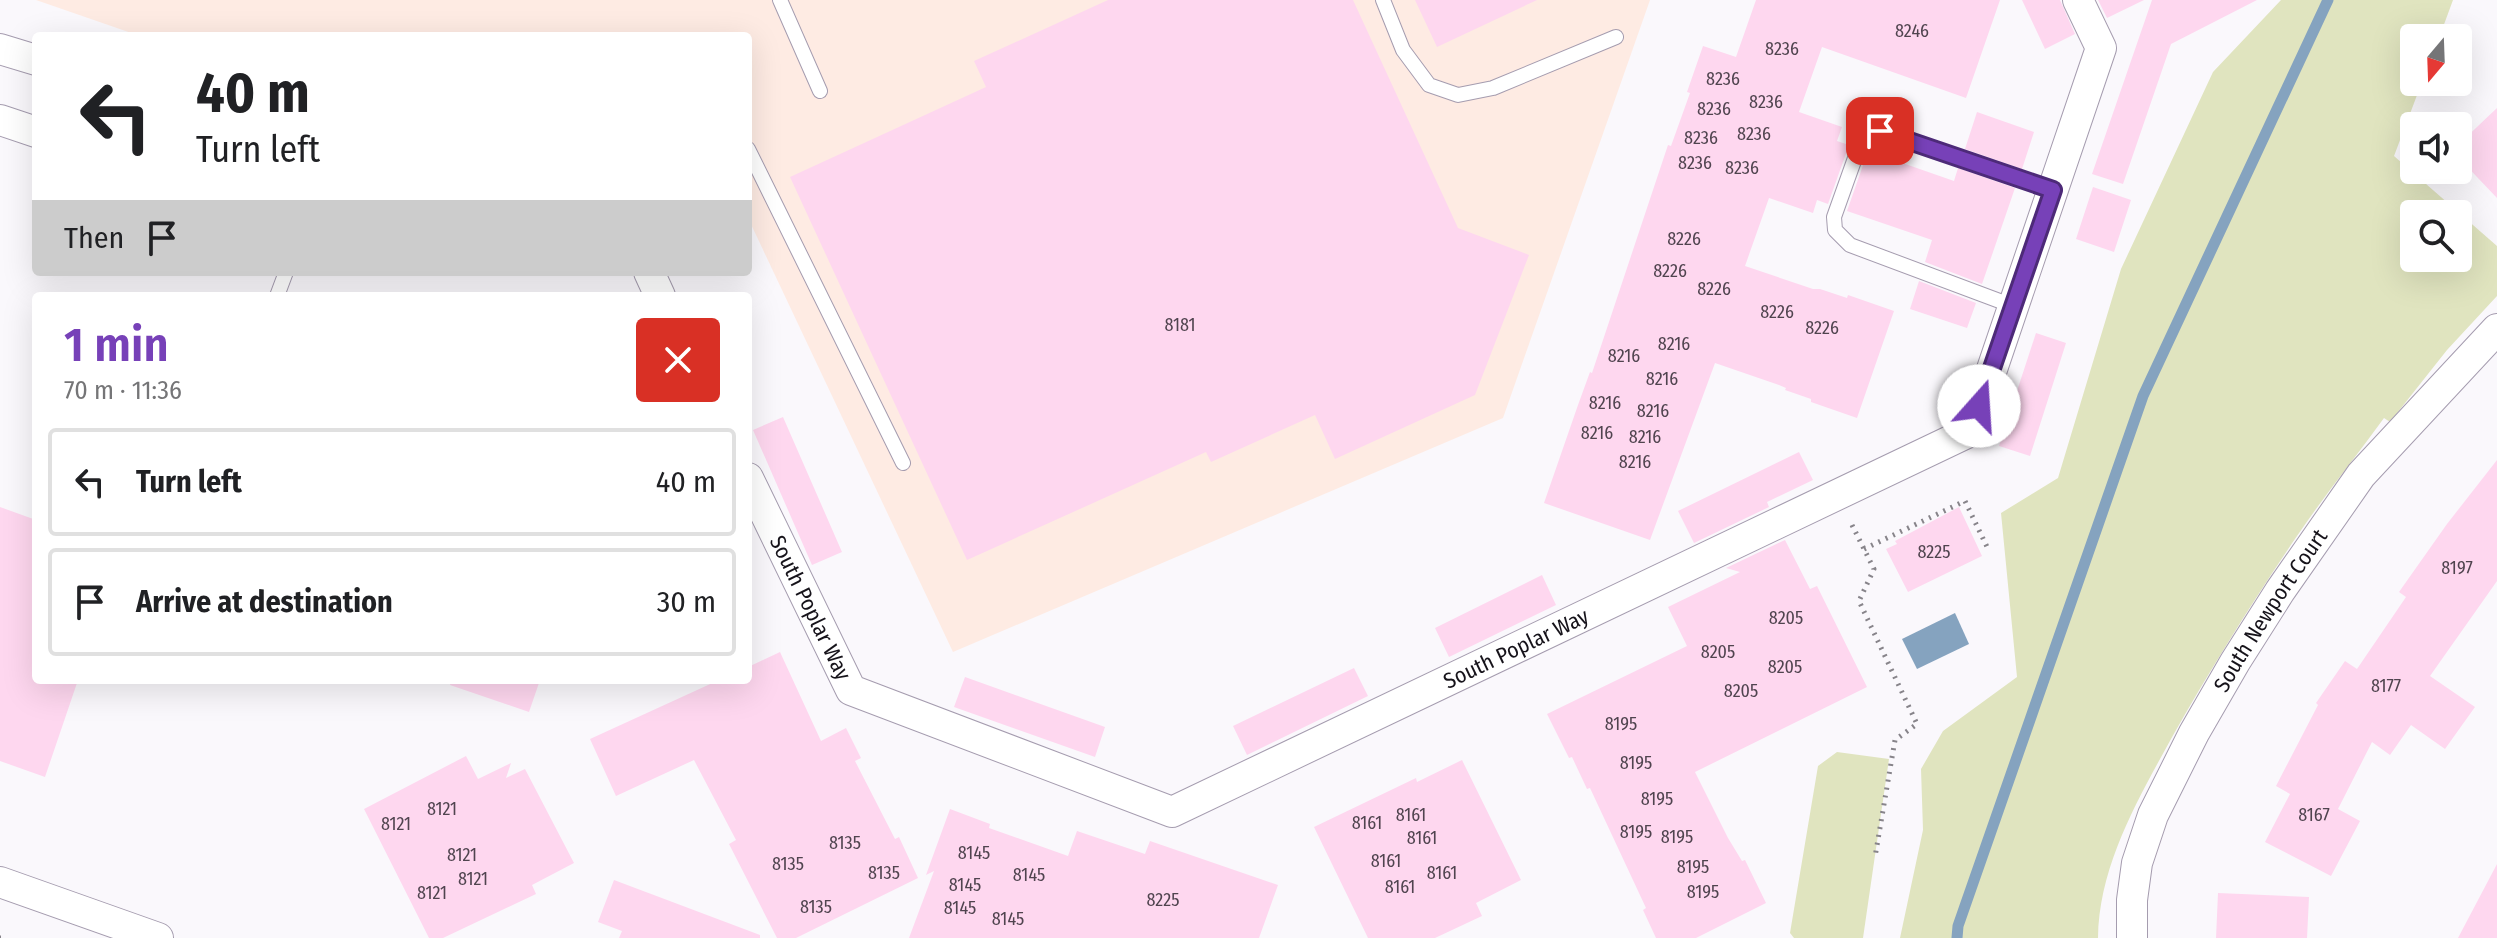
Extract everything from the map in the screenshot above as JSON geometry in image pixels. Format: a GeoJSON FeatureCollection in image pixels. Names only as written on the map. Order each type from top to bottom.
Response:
{"type":"FeatureCollection","features":[{"type":"Feature","properties":{"kind":"street","name":"South Poplar Way"},"geometry":{"type":"LineString","coordinates":[[752,486],[851,690],[1172,812],[1971,431],[2101,48],[2078,0]]}},
{"type":"Feature","properties":{"kind":"street"},"geometry":{"type":"LineString","coordinates":[[0,49],[32,59]]}},
{"type":"Feature","properties":{"kind":"street"},"geometry":{"type":"LineString","coordinates":[[0,120],[32,131]]}},
{"type":"Feature","properties":{"kind":"street","name":"South Newport Court"},"geometry":{"type":"LineString","coordinates":[[2132,938],[2132,900],[2137,863],[2153,815],[2194,733],[2235,662],[2361,475],[2497,329]]}},
{"type":"Feature","properties":{"kind":"street"},"geometry":{"type":"LineString","coordinates":[[0,882],[158,938]]}},
{"type":"Feature","properties":{"kind":"lane"},"geometry":{"type":"LineString","coordinates":[[780,0],[820,91]]}},
{"type":"Feature","properties":{"kind":"lane"},"geometry":{"type":"LineString","coordinates":[[1383,0],[1403,50],[1429,85],[1458,95],[1493,88],[1616,37]]}},
{"type":"Feature","properties":{"kind":"lane"},"geometry":{"type":"LineString","coordinates":[[2013,306],[1850,245],[1835,230],[1834,217],[1860,144],[1867,134],[1880,131],[2053,190]]}},
{"type":"Feature","properties":{"kind":"lane"},"geometry":{"type":"LineString","coordinates":[[752,157],[903,463]]}},
{"type":"Feature","properties":{"kind":"path"},"geometry":{"type":"LineString","coordinates":[[1875,857],[1895,740],[1917,724],[1859,601],[1874,569],[1864,549],[1965,501],[1989,551]]}},
{"type":"Feature","properties":{"kind":"shaded area"},"geometry":{"type":"Polygon","coordinates":[[[36,0],[1650,0],[1503,418],[953,652],[752,226],[752,32],[128,32],[36,0]]]}},
{"type":"Feature","properties":{"kind":"green space"},"geometry":{"type":"Polygon","coordinates":[[[2281,0],[2453,0],[2444,24],[2400,24],[2400,96],[2417,96],[2411,112],[2400,112],[2400,140],[2394,156],[2400,161],[2400,184],[2426,184],[2444,200],[2400,200],[2400,272],[2472,272],[2472,224],[2497,246],[2497,296],[2447,350],[2390,422],[2384,418],[2307,521],[2232,636],[2145,786],[2122,835],[2105,885],[2098,938],[1900,938],[1923,830],[1921,769],[1943,731],[2017,677],[2001,513],[2058,478],[2121,269],[2213,72],[2281,0]]]}},
{"type":"Feature","properties":{"kind":"green space"},"geometry":{"type":"Polygon","coordinates":[[[1837,752],[1889,759],[1863,938],[1794,938],[1790,933],[1818,766],[1837,752]]]}},
{"type":"Feature","properties":{"kind":"water"},"geometry":{"type":"Polygon","coordinates":[[[1955,613],[1969,644],[1917,669],[1902,639],[1955,613]]]}},
{"type":"Feature","properties":{"kind":"building"},"geometry":{"type":"Polygon","coordinates":[[[1108,0],[1353,0],[1458,228],[1529,255],[1475,395],[1335,459],[1315,415],[1211,462],[1206,452],[967,560],[790,177],[986,87],[974,61],[1108,0]]]}},
{"type":"Feature","properties":{"kind":"building"},"geometry":{"type":"Polygon","coordinates":[[[1415,0],[1537,0],[1437,47],[1415,0]]]}},
{"type":"Feature","properties":{"kind":"building"},"geometry":{"type":"Polygon","coordinates":[[[1756,0],[2000,0],[1966,98],[1822,47],[1799,112],[1842,127],[1837,141],[1849,145],[1828,204],[1817,200],[1813,213],[1769,198],[1745,266],[1894,311],[1857,418],[1811,402],[1811,399],[1779,385],[1715,363],[1650,540],[1544,503],[1592,373],[1668,145],[1671,146],[1690,93],[1687,92],[1703,46],[1736,57],[1756,0]]]}},
{"type":"Feature","properties":{"kind":"building"},"geometry":{"type":"Polygon","coordinates":[[[2022,0],[2060,0],[2075,34],[2045,49],[2022,0]]]}},
{"type":"Feature","properties":{"kind":"building"},"geometry":{"type":"Polygon","coordinates":[[[2098,0],[2144,0],[2107,18],[2098,0]]]}},
{"type":"Feature","properties":{"kind":"building"},"geometry":{"type":"Polygon","coordinates":[[[2152,0],[2257,0],[2171,44],[2123,184],[2092,174],[2152,0]]]}},
{"type":"Feature","properties":{"kind":"building"},"geometry":{"type":"Polygon","coordinates":[[[2497,108],[2497,198],[2472,172],[2472,132],[2497,108]]]}},
{"type":"Feature","properties":{"kind":"building"},"geometry":{"type":"Polygon","coordinates":[[[1977,112],[2034,132],[2022,169],[1965,149],[1977,112]]]}},
{"type":"Feature","properties":{"kind":"building"},"geometry":{"type":"Polygon","coordinates":[[[1868,151],[1954,181],[1958,168],[2015,188],[1982,284],[1925,262],[1932,240],[1847,211],[1868,151]]]}},
{"type":"Feature","properties":{"kind":"building"},"geometry":{"type":"Polygon","coordinates":[[[2093,187],[2131,200],[2114,252],[2076,239],[2093,187]]]}},
{"type":"Feature","properties":{"kind":"building"},"geometry":{"type":"Polygon","coordinates":[[[1919,281],[1976,303],[1967,328],[1910,309],[1919,281]]]}},
{"type":"Feature","properties":{"kind":"building"},"geometry":{"type":"Polygon","coordinates":[[[2036,333],[2066,343],[2030,456],[1999,446],[2036,333]]]}},
{"type":"Feature","properties":{"kind":"building"},"geometry":{"type":"Polygon","coordinates":[[[783,417],[842,552],[812,565],[753,430],[783,417]]]}},
{"type":"Feature","properties":{"kind":"building"},"geometry":{"type":"Polygon","coordinates":[[[1799,452],[1813,480],[1767,502],[1769,507],[1694,543],[1678,511],[1799,452]]]}},
{"type":"Feature","properties":{"kind":"building"},"geometry":{"type":"Polygon","coordinates":[[[2497,460],[2497,581],[2430,676],[2475,707],[2445,749],[2411,725],[2390,755],[2372,742],[2338,809],[2360,821],[2331,876],[2265,842],[2290,794],[2276,786],[2318,705],[2316,703],[2345,661],[2357,669],[2406,597],[2399,592],[2497,460]]]}},
{"type":"Feature","properties":{"kind":"building"},"geometry":{"type":"Polygon","coordinates":[[[0,507],[32,519],[32,684],[77,684],[45,777],[0,761],[0,507]]]}},
{"type":"Feature","properties":{"kind":"building"},"geometry":{"type":"Polygon","coordinates":[[[1959,507],[1982,556],[1908,592],[1886,549],[1897,544],[1895,541],[1959,507]]]}},
{"type":"Feature","properties":{"kind":"building"},"geometry":{"type":"Polygon","coordinates":[[[1785,540],[1810,589],[1817,586],[1867,687],[1695,772],[1728,838],[1742,861],[1745,860],[1766,903],[1696,938],[1656,938],[1643,910],[1646,908],[1590,788],[1587,789],[1547,714],[1687,646],[1668,607],[1740,572],[1726,568],[1785,540]]]}},
{"type":"Feature","properties":{"kind":"building"},"geometry":{"type":"Polygon","coordinates":[[[1542,575],[1556,605],[1449,657],[1435,628],[1542,575]]]}},
{"type":"Feature","properties":{"kind":"building"},"geometry":{"type":"Polygon","coordinates":[[[780,652],[821,741],[846,728],[861,758],[855,761],[895,839],[899,837],[918,878],[796,938],[777,938],[729,844],[736,840],[694,760],[616,796],[590,739],[710,684],[752,684],[752,665],[780,652]]]}},
{"type":"Feature","properties":{"kind":"building"},"geometry":{"type":"Polygon","coordinates":[[[1354,668],[1368,696],[1247,755],[1233,726],[1354,668]]]}},
{"type":"Feature","properties":{"kind":"building"},"geometry":{"type":"Polygon","coordinates":[[[965,677],[1105,727],[1095,757],[954,707],[965,677]]]}},
{"type":"Feature","properties":{"kind":"building"},"geometry":{"type":"Polygon","coordinates":[[[450,684],[539,684],[529,712],[450,684]]]}},
{"type":"Feature","properties":{"kind":"building"},"geometry":{"type":"Polygon","coordinates":[[[466,756],[478,779],[511,763],[506,778],[525,769],[574,863],[532,885],[536,894],[443,938],[429,938],[364,809],[466,756]]]}},
{"type":"Feature","properties":{"kind":"building"},"geometry":{"type":"Polygon","coordinates":[[[1462,760],[1521,880],[1476,903],[1482,916],[1435,938],[1368,938],[1314,827],[1416,778],[1417,782],[1462,760]]]}},
{"type":"Feature","properties":{"kind":"building"},"geometry":{"type":"Polygon","coordinates":[[[950,809],[990,824],[989,828],[1068,856],[1077,831],[1145,854],[1150,841],[1278,885],[1259,938],[909,938],[934,871],[926,875],[950,809]]]}},
{"type":"Feature","properties":{"kind":"building"},"geometry":{"type":"Polygon","coordinates":[[[2497,864],[2497,938],[2458,938],[2497,864]]]}},
{"type":"Feature","properties":{"kind":"building"},"geometry":{"type":"Polygon","coordinates":[[[614,880],[760,935],[760,938],[619,938],[622,931],[598,922],[614,880]]]}},
{"type":"Feature","properties":{"kind":"building"},"geometry":{"type":"Polygon","coordinates":[[[2218,893],[2309,897],[2307,938],[2216,938],[2218,893]]]}},
{"type":"Feature","properties":{"kind":"waterway"},"geometry":{"type":"LineString","coordinates":[[1957,938],[1958,926],[2143,396],[2328,0]]}},
{"type":"Feature","properties":{"kind":"route"},"geometry":{"type":"LineString","coordinates":[[1880,131],[2053,190],[1979,406]]}}]}
